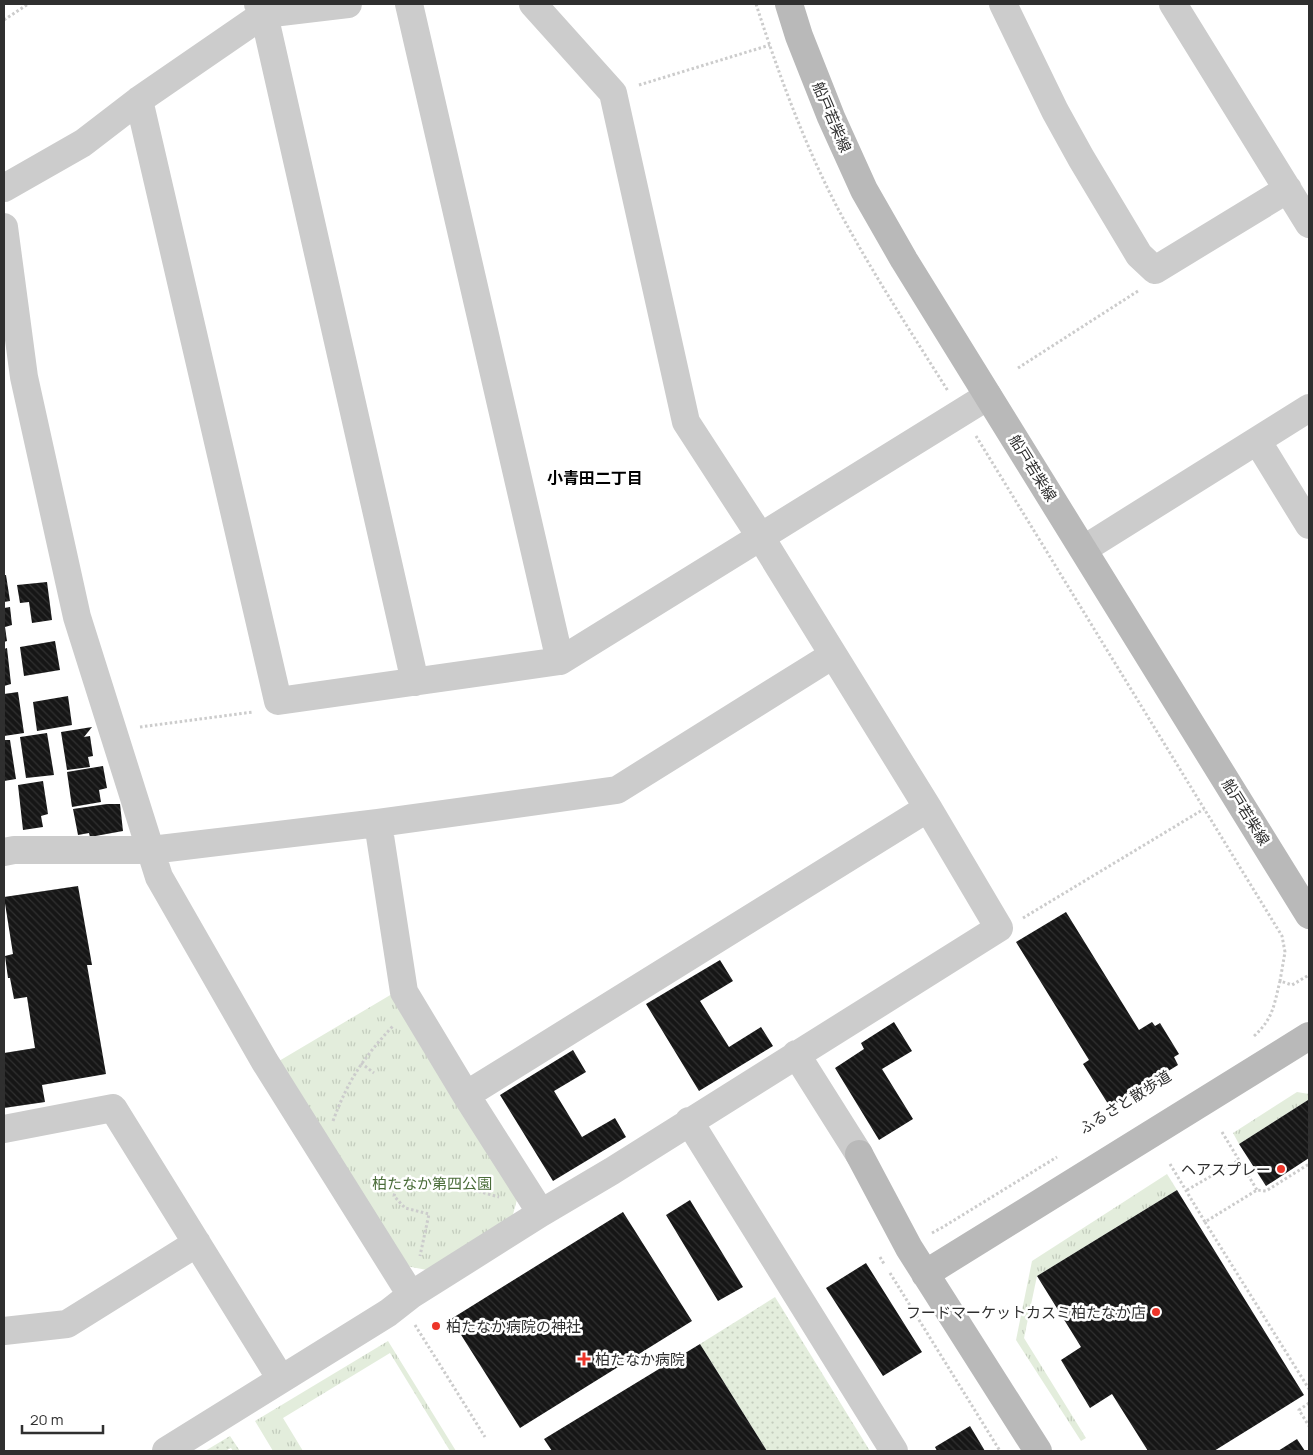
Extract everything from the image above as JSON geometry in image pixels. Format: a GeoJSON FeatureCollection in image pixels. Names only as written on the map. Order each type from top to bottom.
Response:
{"type":"FeatureCollection","features":[{"type":"Feature","properties":{"kind":"street"},"geometry":{"type":"LineString","coordinates":[[4,188],[83,144],[261,9],[348,4]]}},
{"type":"Feature","properties":{"kind":"street"},"geometry":{"type":"LineString","coordinates":[[409,4],[560,661]]}},
{"type":"Feature","properties":{"kind":"street"},"geometry":{"type":"LineString","coordinates":[[166,1451],[388,1313],[411,1295],[999,928],[928,808],[760,536],[686,422],[613,93],[533,4]]}},
{"type":"Feature","properties":{"kind":"street","name":"船戸若柴線"},"geometry":{"type":"LineString","coordinates":[[789,4],[799,36],[831,117],[864,190],[988,396],[1084,548],[1309,916]]}},
{"type":"Feature","properties":{"kind":"street"},"geometry":{"type":"LineString","coordinates":[[1004,4],[1055,111],[1080,158],[1139,255],[1155,270],[1288,190]]}},
{"type":"Feature","properties":{"kind":"street"},"geometry":{"type":"LineString","coordinates":[[1173,4],[1309,224]]}},
{"type":"Feature","properties":{"kind":"street"},"geometry":{"type":"LineString","coordinates":[[261,9],[415,682]]}},
{"type":"Feature","properties":{"kind":"street"},"geometry":{"type":"LineString","coordinates":[[139,100],[278,701],[560,661],[988,396]]}},
{"type":"Feature","properties":{"kind":"street"},"geometry":{"type":"LineString","coordinates":[[4,227],[24,377],[77,617],[159,877],[265,1062],[411,1295]]}},
{"type":"Feature","properties":{"kind":"street"},"geometry":{"type":"LineString","coordinates":[[1084,548],[1258,442],[1309,408]]}},
{"type":"Feature","properties":{"kind":"street"},"geometry":{"type":"LineString","coordinates":[[1258,442],[1309,525]]}},
{"type":"Feature","properties":{"kind":"street"},"geometry":{"type":"LineString","coordinates":[[4,852],[14,850],[151,850],[378,823],[617,790],[833,655]]}},
{"type":"Feature","properties":{"kind":"street"},"geometry":{"type":"LineString","coordinates":[[466,1095],[928,808]]}},
{"type":"Feature","properties":{"kind":"street"},"geometry":{"type":"LineString","coordinates":[[378,823],[404,992],[466,1095],[542,1213]]}},
{"type":"Feature","properties":{"kind":"street"},"geometry":{"type":"LineString","coordinates":[[925,1274],[1309,1036]]}},
{"type":"Feature","properties":{"kind":"street"},"geometry":{"type":"LineString","coordinates":[[796,1054],[858,1154],[909,1248],[1038,1451]]}},
{"type":"Feature","properties":{"kind":"street"},"geometry":{"type":"LineString","coordinates":[[4,1129],[113,1108],[281,1380]]}},
{"type":"Feature","properties":{"kind":"street"},"geometry":{"type":"LineString","coordinates":[[689,1121],[894,1451]]}},
{"type":"Feature","properties":{"kind":"street"},"geometry":{"type":"LineString","coordinates":[[4,1331],[67,1324],[197,1242]]}},
{"type":"Feature","properties":{"kind":"path"},"geometry":{"type":"LineString","coordinates":[[4,20],[28,4]]}},
{"type":"Feature","properties":{"kind":"path"},"geometry":{"type":"LineString","coordinates":[[613,93],[770,45]]}},
{"type":"Feature","properties":{"kind":"path"},"geometry":{"type":"LineString","coordinates":[[1018,368],[1148,284],[1155,270]]}},
{"type":"Feature","properties":{"kind":"path"},"geometry":{"type":"LineString","coordinates":[[961,412],[1282,936],[1285,952],[1272,1015],[1264,1027],[1252,1037]]}},
{"type":"Feature","properties":{"kind":"path"},"geometry":{"type":"LineString","coordinates":[[112,731],[267,710],[278,701]]}},
{"type":"Feature","properties":{"kind":"path"},"geometry":{"type":"LineString","coordinates":[[999,928],[1015,923],[1204,809]]}},
{"type":"Feature","properties":{"kind":"path"},"geometry":{"type":"LineString","coordinates":[[1280,981],[1292,985],[1309,975]]}},
{"type":"Feature","properties":{"kind":"path"},"geometry":{"type":"LineString","coordinates":[[313,1139],[331,1127],[342,1095],[361,1063],[412,1005]]}},
{"type":"Feature","properties":{"kind":"path"},"geometry":{"type":"LineString","coordinates":[[361,1063],[374,1073]]}},
{"type":"Feature","properties":{"kind":"path"},"geometry":{"type":"LineString","coordinates":[[1222,1132],[1257,1190]]}},
{"type":"Feature","properties":{"kind":"path"},"geometry":{"type":"LineString","coordinates":[[926,1235],[943,1227],[1058,1156]]}},
{"type":"Feature","properties":{"kind":"path"},"geometry":{"type":"LineString","coordinates":[[1186,1190],[1239,1160]]}},
{"type":"Feature","properties":{"kind":"path"},"geometry":{"type":"LineString","coordinates":[[1170,1164],[1309,1388]]}},
{"type":"Feature","properties":{"kind":"path"},"geometry":{"type":"LineString","coordinates":[[1205,1222],[1257,1190],[1266,1191],[1309,1164]]}},
{"type":"Feature","properties":{"kind":"path"},"geometry":{"type":"LineString","coordinates":[[398,1179],[394,1196],[405,1208],[429,1214],[411,1295]]}},
{"type":"Feature","properties":{"kind":"path"},"geometry":{"type":"LineString","coordinates":[[880,1258],[1000,1451]]}},
{"type":"Feature","properties":{"kind":"path"},"geometry":{"type":"LineString","coordinates":[[414,1324],[485,1437]]}},
{"type":"Feature","properties":{"kind":"path"},"geometry":{"type":"LineString","coordinates":[[1309,1403],[1299,1410],[1309,1426]]}},
{"type":"Feature","properties":{"kind":"green space","name":"柏たなか第四公園"},"geometry":{"type":"Polygon","coordinates":[[[392,994],[518,1196],[512,1218],[427,1270],[406,1266],[279,1061],[392,994]]]}},
{"type":"Feature","properties":{"kind":"green space"},"geometry":{"type":"Polygon","coordinates":[[[1297,1092],[1309,1094],[1309,1102],[1308,1100],[1239,1144],[1233,1133],[1297,1092]]]}},
{"type":"Feature","properties":{"kind":"green space"},"geometry":{"type":"Polygon","coordinates":[[[1167,1174],[1177,1190],[1037,1276],[1024,1338],[1086,1438],[1081,1441],[1016,1340],[1032,1261],[1167,1174]]]}},
{"type":"Feature","properties":{"kind":"green space"},"geometry":{"type":"Polygon","coordinates":[[[775,1297],[870,1451],[767,1451],[700,1344],[775,1297]]]}},
{"type":"Feature","properties":{"kind":"green space"},"geometry":{"type":"Polygon","coordinates":[[[388,1341],[456,1451],[450,1451],[390,1353],[283,1418],[303,1451],[273,1451],[255,1421],[388,1341]]]}},
{"type":"Feature","properties":{"kind":"green space"},"geometry":{"type":"Polygon","coordinates":[[[230,1436],[240,1451],[233,1451],[231,1448],[225,1451],[205,1451],[230,1436]]]}},
{"type":"Feature","properties":{"kind":"building"},"geometry":{"type":"Polygon","coordinates":[[[4,575],[6,575],[10,601],[4,602],[4,575]]]}},
{"type":"Feature","properties":{"kind":"building"},"geometry":{"type":"Polygon","coordinates":[[[47,582],[52,620],[32,623],[29,602],[20,603],[17,585],[47,582]]]}},
{"type":"Feature","properties":{"kind":"building"},"geometry":{"type":"Polygon","coordinates":[[[10,607],[12,625],[5,627],[7,641],[4,642],[4,608],[10,607]]]}},
{"type":"Feature","properties":{"kind":"building"},"geometry":{"type":"Polygon","coordinates":[[[55,641],[60,670],[24,676],[20,647],[55,641]]]}},
{"type":"Feature","properties":{"kind":"building"},"geometry":{"type":"Polygon","coordinates":[[[7,648],[11,684],[4,686],[4,649],[7,648]]]}},
{"type":"Feature","properties":{"kind":"building"},"geometry":{"type":"Polygon","coordinates":[[[18,692],[24,733],[4,736],[4,694],[18,692]]]}},
{"type":"Feature","properties":{"kind":"building"},"geometry":{"type":"Polygon","coordinates":[[[68,696],[72,725],[37,731],[33,702],[68,696]]]}},
{"type":"Feature","properties":{"kind":"building"},"geometry":{"type":"Polygon","coordinates":[[[92,727],[84,737],[90,736],[93,756],[88,757],[90,767],[67,770],[61,732],[92,727]]]}},
{"type":"Feature","properties":{"kind":"building"},"geometry":{"type":"Polygon","coordinates":[[[47,733],[54,775],[26,778],[20,737],[47,733]]]}},
{"type":"Feature","properties":{"kind":"building"},"geometry":{"type":"Polygon","coordinates":[[[4,740],[10,740],[16,779],[4,781],[4,740]]]}},
{"type":"Feature","properties":{"kind":"building"},"geometry":{"type":"Polygon","coordinates":[[[103,766],[107,788],[99,790],[101,802],[72,807],[67,772],[103,766]]]}},
{"type":"Feature","properties":{"kind":"building"},"geometry":{"type":"Polygon","coordinates":[[[43,781],[48,814],[41,816],[43,827],[23,830],[18,785],[43,781]]]}},
{"type":"Feature","properties":{"kind":"building"},"geometry":{"type":"Polygon","coordinates":[[[120,804],[123,831],[90,837],[89,833],[78,835],[73,809],[120,804]]]}},
{"type":"Feature","properties":{"kind":"building"},"geometry":{"type":"Polygon","coordinates":[[[78,886],[92,965],[87,965],[106,1074],[42,1085],[45,1102],[4,1108],[4,1053],[35,1048],[27,997],[14,999],[10,978],[8,978],[5,956],[13,954],[4,897],[78,886]]]}},
{"type":"Feature","properties":{"kind":"building"},"geometry":{"type":"Polygon","coordinates":[[[1066,912],[1139,1030],[1152,1022],[1155,1026],[1160,1023],[1179,1054],[1174,1057],[1178,1065],[1110,1107],[1083,1064],[1089,1060],[1016,942],[1066,912]]]}},
{"type":"Feature","properties":{"kind":"building"},"geometry":{"type":"Polygon","coordinates":[[[720,960],[733,981],[700,1001],[729,1047],[761,1027],[773,1046],[699,1091],[646,1004],[720,960]]]}},
{"type":"Feature","properties":{"kind":"building"},"geometry":{"type":"Polygon","coordinates":[[[894,1022],[912,1051],[882,1069],[913,1119],[879,1140],[835,1068],[864,1049],[861,1043],[894,1022]]]}},
{"type":"Feature","properties":{"kind":"building"},"geometry":{"type":"Polygon","coordinates":[[[573,1050],[586,1072],[554,1091],[582,1137],[615,1118],[626,1137],[553,1181],[500,1095],[573,1050]]]}},
{"type":"Feature","properties":{"kind":"building"},"geometry":{"type":"Polygon","coordinates":[[[1308,1100],[1309,1158],[1266,1186],[1239,1144],[1308,1100]]]}},
{"type":"Feature","properties":{"kind":"building","name":"フードマーケットカスミ柏たなか店"},"geometry":{"type":"Polygon","coordinates":[[[1177,1190],[1304,1395],[1214,1451],[1148,1451],[1112,1394],[1090,1408],[1061,1360],[1081,1347],[1037,1276],[1177,1190]]]}},
{"type":"Feature","properties":{"kind":"building"},"geometry":{"type":"Polygon","coordinates":[[[690,1200],[743,1287],[718,1301],[666,1215],[690,1200]]]}},
{"type":"Feature","properties":{"kind":"building"},"geometry":{"type":"Polygon","coordinates":[[[623,1212],[692,1321],[520,1428],[451,1319],[623,1212]]]}},
{"type":"Feature","properties":{"kind":"building"},"geometry":{"type":"Polygon","coordinates":[[[866,1263],[922,1352],[883,1376],[826,1288],[866,1263]]]}},
{"type":"Feature","properties":{"kind":"building","name":"柏たなか病院"},"geometry":{"type":"Polygon","coordinates":[[[700,1344],[767,1451],[552,1451],[544,1439],[700,1344]]]}},
{"type":"Feature","properties":{"kind":"building"},"geometry":{"type":"Polygon","coordinates":[[[970,1426],[985,1451],[937,1451],[935,1447],[970,1426]]]}},
{"type":"Feature","properties":{"kind":"building"},"geometry":{"type":"Polygon","coordinates":[[[1297,1439],[1305,1451],[1278,1451],[1297,1439]]]}},
{"type":"Feature","properties":{"kind":"place","name":"ヘアスプレー"},"geometry":{"type":"Point","coordinates":[1281,1169]}},
{"type":"Feature","properties":{"kind":"place","name":"フードマーケットカスミ柏たなか店"},"geometry":{"type":"Point","coordinates":[1156,1312]}},
{"type":"Feature","properties":{"kind":"place","name":"柏たなか病院の神社"},"geometry":{"type":"Point","coordinates":[436,1326]}},
{"type":"Feature","properties":{"kind":"place","name":"柏たなか病院"},"geometry":{"type":"Point","coordinates":[584,1359]}},
{"type":"Feature","properties":{"kind":"district","name":"小青田二丁目"},"geometry":{"type":"Point","coordinates":[595,478]}}]}
